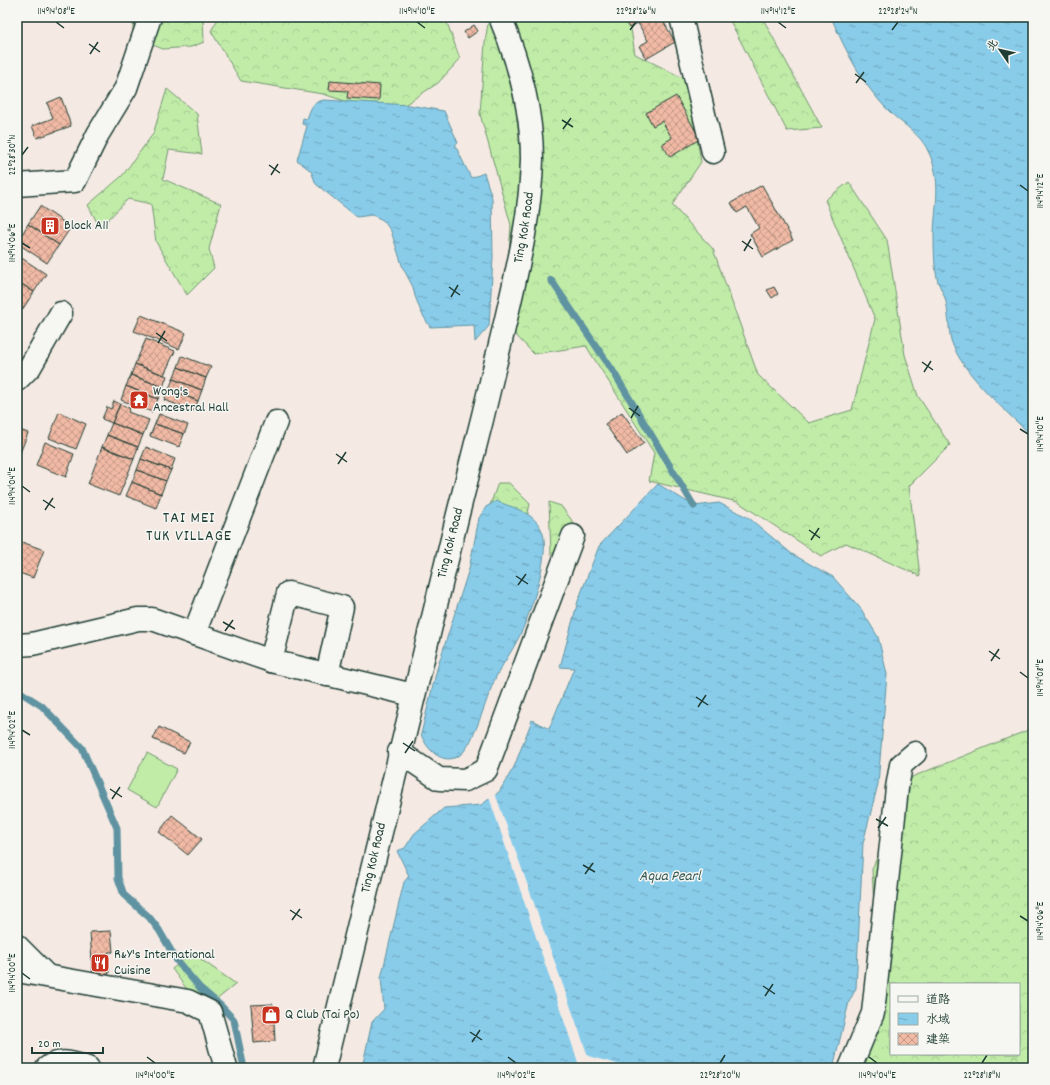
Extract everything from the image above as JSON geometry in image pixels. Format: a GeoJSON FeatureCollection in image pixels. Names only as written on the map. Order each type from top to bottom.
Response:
{"type":"FeatureCollection","features":[{"type":"Feature","properties":{"kind":"street"},"geometry":{"type":"LineString","coordinates":[[17,185],[75,181],[98,134],[126,88],[150,17]]}},
{"type":"Feature","properties":{"kind":"street","name":"Ting Kok Road"},"geometry":{"type":"LineString","coordinates":[[324,1068],[399,752],[493,376],[519,263],[530,193],[532,153],[528,108],[515,56],[500,17]]}},
{"type":"Feature","properties":{"kind":"street"},"geometry":{"type":"LineString","coordinates":[[681,17],[712,152]]}},
{"type":"Feature","properties":{"kind":"street"},"geometry":{"type":"LineString","coordinates":[[17,380],[30,367],[61,312]]}},
{"type":"Feature","properties":{"kind":"street"},"geometry":{"type":"LineString","coordinates":[[194,634],[276,422]]}},
{"type":"Feature","properties":{"kind":"street"},"geometry":{"type":"LineString","coordinates":[[399,752],[439,779],[465,780],[486,770],[573,536]]}},
{"type":"Feature","properties":{"kind":"street"},"geometry":{"type":"LineString","coordinates":[[271,661],[288,593],[342,607],[327,675]]}},
{"type":"Feature","properties":{"kind":"street"},"geometry":{"type":"LineString","coordinates":[[17,645],[32,644],[138,619],[152,619],[271,661],[413,695]]}},
{"type":"Feature","properties":{"kind":"street"},"geometry":{"type":"LineString","coordinates":[[850,1068],[873,1012],[897,788],[901,765],[915,753]]}},
{"type":"Feature","properties":{"kind":"street"},"geometry":{"type":"LineString","coordinates":[[17,946],[46,975]]}},
{"type":"Feature","properties":{"kind":"street"},"geometry":{"type":"LineString","coordinates":[[17,971],[188,1001],[200,1006],[210,1012],[226,1068]]}},
{"type":"Feature","properties":{"kind":"street"},"geometry":{"type":"LineString","coordinates":[[47,1068],[53,1063],[68,1062],[88,1068]]}},
{"type":"Feature","properties":{"kind":"green space"},"geometry":{"type":"Polygon","coordinates":[[[133,17],[203,17],[204,42],[191,47],[163,49],[133,37],[133,17]]]}},
{"type":"Feature","properties":{"kind":"green space"},"geometry":{"type":"Polygon","coordinates":[[[219,17],[445,17],[460,59],[438,83],[389,115],[323,94],[241,81],[211,31],[219,17]]]}},
{"type":"Feature","properties":{"kind":"green space"},"geometry":{"type":"Polygon","coordinates":[[[489,17],[629,17],[635,54],[687,80],[701,162],[672,205],[713,249],[758,375],[809,423],[852,410],[875,319],[825,200],[849,182],[887,240],[905,355],[918,396],[950,445],[909,486],[920,576],[846,543],[821,556],[738,502],[649,481],[654,453],[586,346],[534,354],[504,323],[511,225],[480,114],[485,42],[489,17]]]}},
{"type":"Feature","properties":{"kind":"green space"},"geometry":{"type":"Polygon","coordinates":[[[728,17],[762,17],[822,128],[787,131],[728,17]]]}},
{"type":"Feature","properties":{"kind":"green space"},"geometry":{"type":"Polygon","coordinates":[[[167,89],[197,114],[202,154],[169,150],[163,179],[221,204],[209,249],[214,268],[187,295],[156,242],[151,204],[128,199],[100,228],[88,205],[122,176],[153,134],[167,89]]]}},
{"type":"Feature","properties":{"kind":"green space"},"geometry":{"type":"Polygon","coordinates":[[[498,483],[509,483],[530,504],[525,526],[484,522],[498,483]]]}},
{"type":"Feature","properties":{"kind":"green space"},"geometry":{"type":"Polygon","coordinates":[[[549,502],[561,506],[576,526],[571,557],[551,554],[549,502]]]}},
{"type":"Feature","properties":{"kind":"green space"},"geometry":{"type":"Polygon","coordinates":[[[1033,728],[1033,1068],[854,1068],[878,984],[872,869],[912,777],[1033,728]]]}},
{"type":"Feature","properties":{"kind":"green space"},"geometry":{"type":"Polygon","coordinates":[[[147,753],[177,769],[157,807],[127,790],[147,753]]]}},
{"type":"Feature","properties":{"kind":"green space"},"geometry":{"type":"Polygon","coordinates":[[[192,953],[236,984],[210,1005],[189,992],[172,969],[192,953]]]}},
{"type":"Feature","properties":{"kind":"water"},"geometry":{"type":"Polygon","coordinates":[[[831,17],[1033,17],[1033,437],[986,392],[956,353],[951,340],[945,298],[938,282],[934,258],[937,183],[933,163],[926,146],[922,141],[913,131],[882,104],[864,81],[843,43],[831,17]]]}},
{"type":"Feature","properties":{"kind":"water"},"geometry":{"type":"Polygon","coordinates":[[[324,100],[409,105],[444,111],[458,143],[455,145],[471,178],[484,173],[492,198],[493,257],[489,326],[475,342],[474,325],[430,327],[421,312],[413,287],[403,268],[391,231],[383,220],[372,215],[357,217],[316,184],[311,171],[297,160],[307,126],[302,124],[303,118],[307,119],[314,104],[324,100]]]}},
{"type":"Feature","properties":{"kind":"water","name":"Aqua Pearl"},"geometry":{"type":"Polygon","coordinates":[[[658,484],[694,506],[719,503],[749,518],[792,554],[833,577],[861,609],[878,637],[887,674],[878,784],[863,843],[856,988],[849,1002],[833,1068],[362,1068],[372,1022],[384,1009],[381,978],[404,882],[409,876],[397,851],[405,848],[414,834],[444,808],[481,805],[499,792],[514,767],[532,720],[549,729],[574,668],[560,667],[578,601],[599,546],[658,484]]]}},
{"type":"Feature","properties":{"kind":"water"},"geometry":{"type":"Polygon","coordinates":[[[496,501],[524,512],[536,521],[540,527],[543,534],[544,544],[544,557],[541,572],[528,617],[516,643],[494,682],[471,741],[460,755],[454,758],[442,758],[431,750],[423,740],[421,734],[437,669],[469,569],[479,518],[486,507],[496,501]]]}},
{"type":"Feature","properties":{"kind":"pier"},"geometry":{"type":"Polygon","coordinates":[[[495,793],[588,1056],[631,1068],[576,1068],[578,1062],[489,797],[495,793]]]}},
{"type":"Feature","properties":{"kind":"building"},"geometry":{"type":"Polygon","coordinates":[[[454,17],[466,17],[457,22],[454,17]]]}},
{"type":"Feature","properties":{"kind":"building"},"geometry":{"type":"Polygon","coordinates":[[[622,17],[661,17],[675,42],[646,59],[639,46],[648,41],[638,23],[629,28],[622,17]]]}},
{"type":"Feature","properties":{"kind":"building"},"geometry":{"type":"Polygon","coordinates":[[[474,25],[478,31],[468,38],[464,32],[474,25]]]}},
{"type":"Feature","properties":{"kind":"building"},"geometry":{"type":"Polygon","coordinates":[[[330,81],[380,85],[379,100],[347,98],[348,91],[329,90],[330,81]]]}},
{"type":"Feature","properties":{"kind":"building"},"geometry":{"type":"Polygon","coordinates":[[[676,96],[700,139],[670,157],[662,144],[672,138],[662,121],[653,126],[646,113],[676,96]]]}},
{"type":"Feature","properties":{"kind":"building"},"geometry":{"type":"Polygon","coordinates":[[[61,97],[71,126],[37,138],[32,126],[53,118],[47,103],[61,97]]]}},
{"type":"Feature","properties":{"kind":"building"},"geometry":{"type":"Polygon","coordinates":[[[17,115],[19,115],[22,145],[17,145],[17,115]]]}},
{"type":"Feature","properties":{"kind":"building"},"geometry":{"type":"Polygon","coordinates":[[[762,185],[793,240],[763,257],[750,234],[759,228],[747,207],[737,213],[731,203],[762,185]]]}},
{"type":"Feature","properties":{"kind":"building","name":"Block A11"},"geometry":{"type":"Polygon","coordinates":[[[40,206],[71,227],[59,245],[28,224],[40,206]]]}},
{"type":"Feature","properties":{"kind":"building"},"geometry":{"type":"Polygon","coordinates":[[[28,224],[59,245],[47,263],[17,243],[28,224]]]}},
{"type":"Feature","properties":{"kind":"building"},"geometry":{"type":"Polygon","coordinates":[[[17,255],[46,274],[34,292],[17,281],[17,255]]]}},
{"type":"Feature","properties":{"kind":"building"},"geometry":{"type":"Polygon","coordinates":[[[17,281],[34,292],[22,310],[17,307],[17,281]]]}},
{"type":"Feature","properties":{"kind":"building"},"geometry":{"type":"Polygon","coordinates":[[[774,287],[778,294],[772,298],[767,290],[774,287]]]}},
{"type":"Feature","properties":{"kind":"building"},"geometry":{"type":"Polygon","coordinates":[[[141,315],[186,333],[179,349],[134,331],[141,315]]]}},
{"type":"Feature","properties":{"kind":"building"},"geometry":{"type":"Polygon","coordinates":[[[146,339],[175,351],[164,375],[135,364],[146,339]]]}},
{"type":"Feature","properties":{"kind":"building"},"geometry":{"type":"Polygon","coordinates":[[[182,356],[211,367],[206,378],[178,367],[182,356]]]}},
{"type":"Feature","properties":{"kind":"building"},"geometry":{"type":"Polygon","coordinates":[[[135,364],[167,376],[163,387],[131,375],[135,364]]]}},
{"type":"Feature","properties":{"kind":"building"},"geometry":{"type":"Polygon","coordinates":[[[178,367],[206,378],[202,390],[173,379],[178,367]]]}},
{"type":"Feature","properties":{"kind":"building"},"geometry":{"type":"Polygon","coordinates":[[[131,375],[163,387],[158,399],[126,386],[131,375]]]}},
{"type":"Feature","properties":{"kind":"building"},"geometry":{"type":"Polygon","coordinates":[[[173,379],[202,390],[198,401],[169,389],[173,379]]]}},
{"type":"Feature","properties":{"kind":"building","name":"Wong's Ancestral Hall"},"geometry":{"type":"Polygon","coordinates":[[[126,386],[158,399],[152,412],[121,400],[126,386]]]}},
{"type":"Feature","properties":{"kind":"building"},"geometry":{"type":"Polygon","coordinates":[[[169,389],[198,401],[194,411],[164,400],[169,389]]]}},
{"type":"Feature","properties":{"kind":"building"},"geometry":{"type":"Polygon","coordinates":[[[114,401],[120,404],[112,423],[102,419],[107,407],[111,409],[114,401]]]}},
{"type":"Feature","properties":{"kind":"building"},"geometry":{"type":"Polygon","coordinates":[[[120,404],[130,408],[128,412],[149,420],[143,435],[112,423],[120,404]]]}},
{"type":"Feature","properties":{"kind":"building"},"geometry":{"type":"Polygon","coordinates":[[[59,412],[86,424],[76,449],[49,438],[59,412]]]}},
{"type":"Feature","properties":{"kind":"building"},"geometry":{"type":"Polygon","coordinates":[[[622,412],[644,443],[627,455],[605,424],[622,412]]]}},
{"type":"Feature","properties":{"kind":"building"},"geometry":{"type":"Polygon","coordinates":[[[159,414],[188,425],[184,434],[155,424],[159,414]]]}},
{"type":"Feature","properties":{"kind":"building"},"geometry":{"type":"Polygon","coordinates":[[[112,423],[143,435],[138,447],[107,435],[112,423]]]}},
{"type":"Feature","properties":{"kind":"building"},"geometry":{"type":"Polygon","coordinates":[[[155,424],[184,434],[179,447],[150,436],[155,424]]]}},
{"type":"Feature","properties":{"kind":"building"},"geometry":{"type":"Polygon","coordinates":[[[17,429],[28,433],[18,458],[17,458],[17,429]]]}},
{"type":"Feature","properties":{"kind":"building"},"geometry":{"type":"Polygon","coordinates":[[[107,435],[138,447],[134,459],[102,447],[107,435]]]}},
{"type":"Feature","properties":{"kind":"building"},"geometry":{"type":"Polygon","coordinates":[[[45,442],[74,454],[66,477],[36,465],[45,442]]]}},
{"type":"Feature","properties":{"kind":"building"},"geometry":{"type":"Polygon","coordinates":[[[102,447],[134,459],[119,496],[88,484],[102,447]]]}},
{"type":"Feature","properties":{"kind":"building"},"geometry":{"type":"Polygon","coordinates":[[[146,447],[175,459],[171,470],[141,459],[146,447]]]}},
{"type":"Feature","properties":{"kind":"building"},"geometry":{"type":"Polygon","coordinates":[[[141,459],[171,470],[166,481],[137,470],[141,459]]]}},
{"type":"Feature","properties":{"kind":"building"},"geometry":{"type":"Polygon","coordinates":[[[137,470],[166,481],[161,494],[132,482],[137,470]]]}},
{"type":"Feature","properties":{"kind":"building"},"geometry":{"type":"Polygon","coordinates":[[[132,482],[161,494],[156,508],[126,496],[132,482]]]}},
{"type":"Feature","properties":{"kind":"building"},"geometry":{"type":"Polygon","coordinates":[[[19,541],[44,550],[33,578],[17,572],[17,546],[19,541]]]}},
{"type":"Feature","properties":{"kind":"building"},"geometry":{"type":"Polygon","coordinates":[[[159,727],[190,742],[184,753],[153,739],[159,727]]]}},
{"type":"Feature","properties":{"kind":"building"},"geometry":{"type":"Polygon","coordinates":[[[172,815],[202,839],[188,855],[159,832],[172,815]]]}},
{"type":"Feature","properties":{"kind":"building"},"geometry":{"type":"Polygon","coordinates":[[[111,931],[113,952],[108,952],[109,974],[93,976],[90,932],[111,931]]]}},
{"type":"Feature","properties":{"kind":"building"},"geometry":{"type":"Polygon","coordinates":[[[273,1004],[275,1041],[254,1043],[251,1005],[273,1004]]]}},
{"type":"Feature","properties":{"kind":"waterway"},"geometry":{"type":"LineString","coordinates":[[551,280],[613,371],[694,506]]}},
{"type":"Feature","properties":{"kind":"waterway"},"geometry":{"type":"LineString","coordinates":[[17,690],[42,706],[82,748],[117,828],[118,878],[124,895],[149,917],[159,930],[177,961],[200,988],[221,1006],[234,1020],[244,1068]]}},
{"type":"Feature","properties":{"kind":"place","name":"Block A11"},"geometry":{"type":"Point","coordinates":[50,226]}},
{"type":"Feature","properties":{"kind":"place","name":"Wong's Ancestral Hall"},"geometry":{"type":"Point","coordinates":[139,400]}},
{"type":"Feature","properties":{"kind":"place","name":"R&Y's International Cuisine"},"geometry":{"type":"Point","coordinates":[100,963]}},
{"type":"Feature","properties":{"kind":"place","name":"Q Club (Tai Po)"},"geometry":{"type":"Point","coordinates":[271,1015]}},
{"type":"Feature","properties":{"kind":"district","name":"TAI MEI TUK VILLAGE"},"geometry":{"type":"Point","coordinates":[189,527]}}]}
